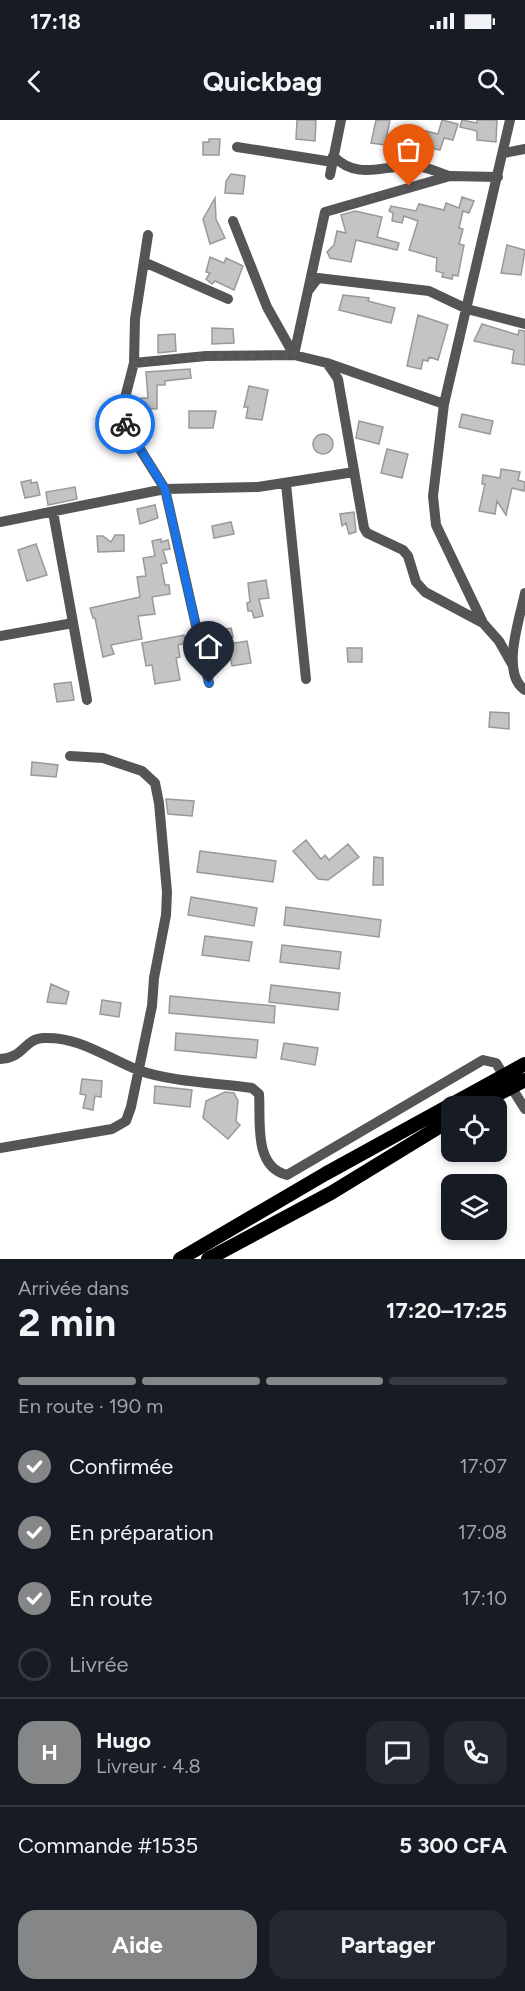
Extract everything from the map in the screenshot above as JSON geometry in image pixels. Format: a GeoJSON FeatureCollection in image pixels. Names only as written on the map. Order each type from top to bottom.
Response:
{"type":"FeatureCollection","features":[{"type":"Feature","properties":{"kind":"main road"},"geometry":{"type":"LineString","coordinates":[[491,1096],[515,1080],[525,1064]]}},
{"type":"Feature","properties":{"kind":"main road"},"geometry":{"type":"LineString","coordinates":[[180,1259],[325,1174],[515,1080]]}},
{"type":"Feature","properties":{"kind":"main road"},"geometry":{"type":"LineString","coordinates":[[208,1259],[331,1193],[441,1126]]}},
{"type":"Feature","properties":{"kind":"street"},"geometry":{"type":"LineString","coordinates":[[330,175],[341,120]]}},
{"type":"Feature","properties":{"kind":"street"},"geometry":{"type":"LineString","coordinates":[[510,120],[444,404],[433,512],[436,525],[483,623],[499,641],[512,664]]}},
{"type":"Feature","properties":{"kind":"street"},"geometry":{"type":"LineString","coordinates":[[237,147],[333,159],[343,166],[367,171],[412,166],[450,176],[498,177]]}},
{"type":"Feature","properties":{"kind":"street"},"geometry":{"type":"LineString","coordinates":[[504,153],[525,149]]}},
{"type":"Feature","properties":{"kind":"street"},"geometry":{"type":"LineString","coordinates":[[294,355],[324,212],[450,176]]}},
{"type":"Feature","properties":{"kind":"street"},"geometry":{"type":"LineString","coordinates":[[233,221],[267,307],[294,355]]}},
{"type":"Feature","properties":{"kind":"street"},"geometry":{"type":"LineString","coordinates":[[148,234],[135,319],[134,363],[120,417],[165,489],[209,683]]}},
{"type":"Feature","properties":{"kind":"street"},"geometry":{"type":"LineString","coordinates":[[144,262],[228,299]]}},
{"type":"Feature","properties":{"kind":"street"},"geometry":{"type":"LineString","coordinates":[[305,294],[318,278],[429,291],[467,309],[525,324]]}},
{"type":"Feature","properties":{"kind":"street"},"geometry":{"type":"LineString","coordinates":[[134,363],[206,356],[294,355],[327,363],[444,404]]}},
{"type":"Feature","properties":{"kind":"street"},"geometry":{"type":"LineString","coordinates":[[327,363],[338,380],[364,528],[367,533],[403,550],[408,556],[416,582],[425,592],[483,623]]}},
{"type":"Feature","properties":{"kind":"street"},"geometry":{"type":"LineString","coordinates":[[0,522],[165,489],[286,484],[354,472]]}},
{"type":"Feature","properties":{"kind":"street"},"geometry":{"type":"LineString","coordinates":[[286,484],[306,678]]}},
{"type":"Feature","properties":{"kind":"street"},"geometry":{"type":"LineString","coordinates":[[53,512],[87,700]]}},
{"type":"Feature","properties":{"kind":"street"},"geometry":{"type":"LineString","coordinates":[[525,593],[512,664],[514,677],[525,690]]}},
{"type":"Feature","properties":{"kind":"street"},"geometry":{"type":"LineString","coordinates":[[0,636],[72,622]]}},
{"type":"Feature","properties":{"kind":"street"},"geometry":{"type":"LineString","coordinates":[[0,1148],[91,1133],[120,1125],[130,1114],[152,1006],[154,978],[166,915],[167,892],[155,783],[142,771],[103,758],[70,756]]}},
{"type":"Feature","properties":{"kind":"street"},"geometry":{"type":"LineString","coordinates":[[0,1059],[13,1058],[30,1042],[42,1038],[56,1039],[86,1046],[138,1070],[257,1091],[264,1153],[273,1168],[287,1175],[483,1060],[496,1063],[515,1080],[525,1109]]}},
{"type":"Feature","properties":{"kind":"building"},"geometry":{"type":"Polygon","coordinates":[[[297,120],[316,120],[315,141],[296,139],[297,120]]]}},
{"type":"Feature","properties":{"kind":"building"},"geometry":{"type":"Polygon","coordinates":[[[376,120],[390,120],[385,145],[371,143],[376,120]]]}},
{"type":"Feature","properties":{"kind":"building"},"geometry":{"type":"Polygon","coordinates":[[[442,120],[458,124],[453,140],[444,138],[440,150],[401,141],[405,126],[438,134],[442,120]]]}},
{"type":"Feature","properties":{"kind":"building"},"geometry":{"type":"Polygon","coordinates":[[[462,120],[477,123],[477,120],[497,120],[496,142],[477,140],[477,131],[460,127],[462,120]]]}},
{"type":"Feature","properties":{"kind":"building"},"geometry":{"type":"Polygon","coordinates":[[[209,139],[220,139],[219,155],[203,155],[203,142],[209,142],[209,139]]]}},
{"type":"Feature","properties":{"kind":"building"},"geometry":{"type":"Polygon","coordinates":[[[231,174],[245,176],[243,194],[225,193],[226,181],[231,174]]]}},
{"type":"Feature","properties":{"kind":"building"},"geometry":{"type":"Polygon","coordinates":[[[462,197],[474,201],[469,213],[463,211],[459,228],[463,229],[459,244],[464,245],[458,276],[453,275],[452,279],[442,277],[443,273],[436,271],[437,258],[409,250],[418,221],[404,216],[402,223],[392,221],[393,213],[389,211],[391,206],[416,211],[419,204],[444,210],[446,203],[459,208],[462,197]]]}},
{"type":"Feature","properties":{"kind":"building"},"geometry":{"type":"Polygon","coordinates":[[[215,198],[216,219],[225,238],[210,244],[203,219],[215,198]]]}},
{"type":"Feature","properties":{"kind":"building"},"geometry":{"type":"Polygon","coordinates":[[[355,211],[382,217],[377,237],[399,243],[397,250],[356,240],[351,262],[330,258],[327,252],[334,245],[337,231],[346,233],[341,215],[355,211]]]}},
{"type":"Feature","properties":{"kind":"building"},"geometry":{"type":"Polygon","coordinates":[[[507,245],[525,250],[521,275],[501,273],[507,245]]]}},
{"type":"Feature","properties":{"kind":"building"},"geometry":{"type":"Polygon","coordinates":[[[210,257],[224,263],[226,258],[243,266],[234,290],[215,281],[212,284],[206,279],[210,273],[206,272],[210,257]]]}},
{"type":"Feature","properties":{"kind":"building"},"geometry":{"type":"Polygon","coordinates":[[[343,295],[369,298],[368,301],[395,308],[391,323],[339,310],[343,295]]]}},
{"type":"Feature","properties":{"kind":"building"},"geometry":{"type":"Polygon","coordinates":[[[418,315],[448,325],[438,360],[429,357],[428,361],[423,360],[421,369],[407,366],[418,315]]]}},
{"type":"Feature","properties":{"kind":"building"},"geometry":{"type":"Polygon","coordinates":[[[482,324],[518,335],[519,330],[525,331],[525,365],[512,363],[514,350],[474,341],[482,324]]]}},
{"type":"Feature","properties":{"kind":"building"},"geometry":{"type":"Polygon","coordinates":[[[212,328],[233,329],[234,343],[212,344],[212,328]]]}},
{"type":"Feature","properties":{"kind":"building"},"geometry":{"type":"Polygon","coordinates":[[[175,334],[176,351],[158,353],[158,335],[175,334]]]}},
{"type":"Feature","properties":{"kind":"building"},"geometry":{"type":"Polygon","coordinates":[[[190,369],[191,378],[165,381],[165,385],[157,385],[157,409],[140,408],[141,398],[148,398],[146,372],[190,369]]]}},
{"type":"Feature","properties":{"kind":"building"},"geometry":{"type":"Polygon","coordinates":[[[249,386],[268,390],[262,420],[246,418],[248,407],[244,407],[249,386]]]}},
{"type":"Feature","properties":{"kind":"building"},"geometry":{"type":"Polygon","coordinates":[[[189,411],[216,411],[213,428],[189,428],[189,411]]]}},
{"type":"Feature","properties":{"kind":"building"},"geometry":{"type":"Polygon","coordinates":[[[462,414],[493,421],[490,434],[459,427],[462,414]]]}},
{"type":"Feature","properties":{"kind":"building"},"geometry":{"type":"Polygon","coordinates":[[[359,421],[383,427],[379,444],[356,438],[359,421]]]}},
{"type":"Feature","properties":{"kind":"building"},"geometry":{"type":"Polygon","coordinates":[[[323,434],[330,437],[333,444],[330,451],[323,454],[316,451],[313,444],[316,437],[323,434]]]}},
{"type":"Feature","properties":{"kind":"building"},"geometry":{"type":"Polygon","coordinates":[[[387,449],[408,454],[402,478],[381,473],[387,449]]]}},
{"type":"Feature","properties":{"kind":"building"},"geometry":{"type":"Polygon","coordinates":[[[501,469],[520,472],[518,480],[525,482],[524,491],[512,488],[506,515],[497,501],[495,514],[479,511],[485,484],[482,484],[483,475],[500,478],[501,469]]]}},
{"type":"Feature","properties":{"kind":"building"},"geometry":{"type":"Polygon","coordinates":[[[31,480],[31,483],[37,482],[40,495],[25,498],[21,482],[31,480]]]}},
{"type":"Feature","properties":{"kind":"building"},"geometry":{"type":"Polygon","coordinates":[[[75,487],[77,499],[48,505],[46,492],[75,487]]]}},
{"type":"Feature","properties":{"kind":"building"},"geometry":{"type":"Polygon","coordinates":[[[155,505],[158,518],[140,524],[137,509],[155,505]]]}},
{"type":"Feature","properties":{"kind":"building"},"geometry":{"type":"Polygon","coordinates":[[[354,512],[356,532],[349,534],[346,523],[342,526],[340,514],[354,512]]]}},
{"type":"Feature","properties":{"kind":"building"},"geometry":{"type":"Polygon","coordinates":[[[231,522],[234,534],[214,538],[212,526],[231,522]]]}},
{"type":"Feature","properties":{"kind":"building"},"geometry":{"type":"Polygon","coordinates":[[[115,535],[124,535],[124,551],[98,552],[97,536],[103,536],[111,542],[115,535]]]}},
{"type":"Feature","properties":{"kind":"building"},"geometry":{"type":"Polygon","coordinates":[[[161,539],[161,542],[168,540],[170,549],[163,550],[167,563],[161,564],[165,585],[169,585],[170,594],[152,597],[155,614],[138,616],[142,639],[111,645],[114,654],[103,657],[95,618],[90,608],[140,597],[137,577],[146,576],[143,558],[155,556],[152,541],[161,539]]]}},
{"type":"Feature","properties":{"kind":"building"},"geometry":{"type":"Polygon","coordinates":[[[36,544],[47,575],[27,581],[18,550],[36,544]]]}},
{"type":"Feature","properties":{"kind":"building"},"geometry":{"type":"Polygon","coordinates":[[[266,580],[269,598],[259,599],[263,616],[254,618],[252,611],[248,611],[247,603],[250,602],[248,583],[266,580]]]}},
{"type":"Feature","properties":{"kind":"building"},"geometry":{"type":"Polygon","coordinates":[[[231,628],[233,637],[210,642],[208,632],[231,628]]]}},
{"type":"Feature","properties":{"kind":"building"},"geometry":{"type":"Polygon","coordinates":[[[184,635],[186,643],[178,645],[180,657],[176,658],[180,680],[155,684],[152,665],[146,666],[142,643],[184,635]]]}},
{"type":"Feature","properties":{"kind":"building"},"geometry":{"type":"Polygon","coordinates":[[[247,641],[251,663],[232,666],[228,644],[247,641]]]}},
{"type":"Feature","properties":{"kind":"building"},"geometry":{"type":"Polygon","coordinates":[[[347,648],[362,648],[362,662],[348,662],[347,648]]]}},
{"type":"Feature","properties":{"kind":"building"},"geometry":{"type":"Polygon","coordinates":[[[71,682],[74,700],[57,702],[54,684],[71,682]]]}},
{"type":"Feature","properties":{"kind":"building"},"geometry":{"type":"Polygon","coordinates":[[[490,712],[509,713],[509,729],[489,727],[490,712]]]}},
{"type":"Feature","properties":{"kind":"building"},"geometry":{"type":"Polygon","coordinates":[[[32,762],[58,765],[56,777],[31,775],[32,762]]]}},
{"type":"Feature","properties":{"kind":"building"},"geometry":{"type":"Polygon","coordinates":[[[166,799],[194,801],[192,816],[168,814],[166,799]]]}},
{"type":"Feature","properties":{"kind":"building"},"geometry":{"type":"Polygon","coordinates":[[[306,840],[321,859],[325,855],[329,860],[348,844],[359,857],[328,880],[318,879],[293,851],[306,840]]]}},
{"type":"Feature","properties":{"kind":"building"},"geometry":{"type":"Polygon","coordinates":[[[200,851],[276,861],[273,882],[197,872],[200,851]]]}},
{"type":"Feature","properties":{"kind":"building"},"geometry":{"type":"Polygon","coordinates":[[[374,857],[383,858],[383,885],[373,885],[374,857]]]}},
{"type":"Feature","properties":{"kind":"building"},"geometry":{"type":"Polygon","coordinates":[[[191,897],[257,908],[254,926],[188,915],[191,897]]]}},
{"type":"Feature","properties":{"kind":"building"},"geometry":{"type":"Polygon","coordinates":[[[286,907],[381,920],[379,937],[284,925],[286,907]]]}},
{"type":"Feature","properties":{"kind":"building"},"geometry":{"type":"Polygon","coordinates":[[[205,936],[252,942],[249,961],[202,955],[205,936]]]}},
{"type":"Feature","properties":{"kind":"building"},"geometry":{"type":"Polygon","coordinates":[[[282,945],[341,952],[339,969],[280,962],[282,945]]]}},
{"type":"Feature","properties":{"kind":"building"},"geometry":{"type":"Polygon","coordinates":[[[51,984],[69,992],[66,1004],[47,1002],[51,984]]]}},
{"type":"Feature","properties":{"kind":"building"},"geometry":{"type":"Polygon","coordinates":[[[271,985],[340,993],[338,1010],[269,1002],[271,985]]]}},
{"type":"Feature","properties":{"kind":"building"},"geometry":{"type":"Polygon","coordinates":[[[170,996],[275,1006],[274,1023],[169,1013],[170,996]]]}},
{"type":"Feature","properties":{"kind":"building"},"geometry":{"type":"Polygon","coordinates":[[[102,1000],[121,1003],[119,1017],[100,1014],[102,1000]]]}},
{"type":"Feature","properties":{"kind":"building"},"geometry":{"type":"Polygon","coordinates":[[[176,1033],[258,1040],[256,1058],[175,1050],[176,1033]]]}},
{"type":"Feature","properties":{"kind":"building"},"geometry":{"type":"Polygon","coordinates":[[[284,1043],[318,1048],[315,1065],[281,1059],[284,1043]]]}},
{"type":"Feature","properties":{"kind":"building"},"geometry":{"type":"Polygon","coordinates":[[[82,1079],[102,1081],[101,1097],[95,1096],[93,1110],[83,1108],[86,1095],[80,1094],[82,1079]]]}},
{"type":"Feature","properties":{"kind":"building"},"geometry":{"type":"Polygon","coordinates":[[[155,1086],[192,1090],[190,1107],[154,1103],[155,1086]]]}},
{"type":"Feature","properties":{"kind":"building"},"geometry":{"type":"Polygon","coordinates":[[[225,1092],[234,1093],[238,1101],[236,1121],[240,1125],[228,1139],[203,1118],[206,1101],[225,1092]]]}},
{"type":"Feature","properties":{"kind":"way so far"},"geometry":{"type":"LineString","coordinates":[[125,424],[120,417],[134,363],[206,356],[294,355],[324,212],[409,186]]}},
{"type":"Feature","properties":{"kind":"route"},"geometry":{"type":"LineString","coordinates":[[125,424],[165,489],[209,683]]}}]}
